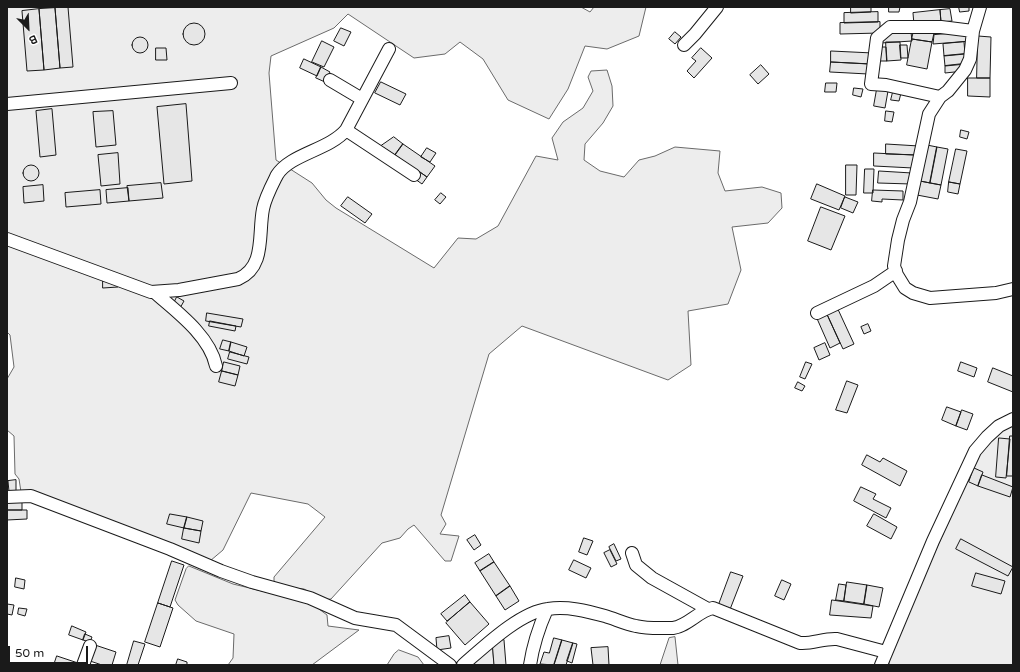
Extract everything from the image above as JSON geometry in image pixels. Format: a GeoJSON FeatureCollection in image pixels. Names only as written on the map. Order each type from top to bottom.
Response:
{"type":"FeatureCollection","features":[{"type":"Feature","properties":{"kind":"street"},"geometry":{"type":"LineString","coordinates":[[684,45],[717,7]]}},
{"type":"Feature","properties":{"kind":"street"},"geometry":{"type":"LineString","coordinates":[[980,7],[974,31],[970,59],[965,70],[948,91],[940,97],[929,114],[910,202],[903,220],[898,240],[894,266],[905,288],[913,294],[930,298],[996,293],[1013,289]]}},
{"type":"Feature","properties":{"kind":"street"},"geometry":{"type":"LineString","coordinates":[[940,97],[886,85],[871,84],[877,38],[890,27],[941,27],[974,31]]}},
{"type":"Feature","properties":{"kind":"street"},"geometry":{"type":"LineString","coordinates":[[7,240],[124,283],[154,292],[180,290],[238,279],[244,276],[250,272],[258,258],[263,208],[278,174],[284,167],[341,136],[346,130],[389,49]]}},
{"type":"Feature","properties":{"kind":"street"},"geometry":{"type":"LineString","coordinates":[[330,80],[362,99]]}},
{"type":"Feature","properties":{"kind":"street"},"geometry":{"type":"LineString","coordinates":[[7,104],[230,83]]}},
{"type":"Feature","properties":{"kind":"street"},"geometry":{"type":"LineString","coordinates":[[346,130],[414,175]]}},
{"type":"Feature","properties":{"kind":"street"},"geometry":{"type":"LineString","coordinates":[[817,313],[874,286],[896,271]]}},
{"type":"Feature","properties":{"kind":"street"},"geometry":{"type":"LineString","coordinates":[[154,292],[190,324],[204,339],[212,353],[216,366]]}},
{"type":"Feature","properties":{"kind":"street"},"geometry":{"type":"LineString","coordinates":[[881,665],[933,541],[975,451],[999,426],[1013,419]]}},
{"type":"Feature","properties":{"kind":"street"},"geometry":{"type":"LineString","coordinates":[[7,497],[30,496],[170,549],[246,580],[310,598],[355,618],[396,625],[450,665]]}},
{"type":"Feature","properties":{"kind":"street"},"geometry":{"type":"LineString","coordinates":[[632,553],[636,566],[652,578],[708,609]]}},
{"type":"Feature","properties":{"kind":"street"},"geometry":{"type":"LineString","coordinates":[[463,665],[494,638],[521,620],[539,611],[560,608],[583,610],[637,627],[675,628],[708,609],[713,608],[800,643],[837,639],[886,652]]}},
{"type":"Feature","properties":{"kind":"street"},"geometry":{"type":"LineString","coordinates":[[530,665],[532,648],[539,626],[547,609]]}},
{"type":"Feature","properties":{"kind":"street"},"geometry":{"type":"LineString","coordinates":[[88,664],[90,646]]}},
{"type":"Feature","properties":{"kind":"shaded area"},"geometry":{"type":"Polygon","coordinates":[[[7,7],[581,7],[590,12],[594,7],[646,7],[639,36],[607,49],[585,46],[568,89],[549,119],[508,100],[483,59],[460,42],[445,54],[414,58],[348,14],[334,28],[271,56],[269,73],[276,160],[312,183],[326,200],[336,208],[434,268],[458,238],[476,239],[498,226],[536,156],[558,160],[552,138],[563,122],[583,108],[593,91],[588,77],[591,71],[607,70],[612,86],[613,106],[603,123],[585,144],[584,160],[600,171],[624,177],[639,160],[655,156],[675,147],[720,151],[718,173],[725,191],[762,187],[781,193],[782,208],[768,223],[732,227],[741,270],[728,304],[688,311],[691,365],[668,380],[522,326],[489,354],[441,515],[446,524],[440,534],[459,536],[451,561],[445,561],[414,525],[400,538],[382,543],[331,599],[324,600],[304,589],[274,586],[274,577],[325,517],[308,504],[251,493],[223,550],[210,561],[21,492],[19,479],[15,474],[14,436],[7,430],[7,379],[14,367],[10,335],[7,332],[7,7]]]}},
{"type":"Feature","properties":{"kind":"shaded area"},"geometry":{"type":"Polygon","coordinates":[[[1013,424],[1013,665],[889,665],[889,654],[980,452],[1006,427],[1013,424]]]}},
{"type":"Feature","properties":{"kind":"shaded area"},"geometry":{"type":"Polygon","coordinates":[[[189,566],[233,584],[311,603],[327,615],[328,626],[359,630],[312,665],[228,665],[233,658],[234,634],[196,621],[178,605],[175,600],[186,569],[189,566]]]}},
{"type":"Feature","properties":{"kind":"shaded area"},"geometry":{"type":"Polygon","coordinates":[[[675,637],[678,665],[660,665],[669,638],[675,637]]]}},
{"type":"Feature","properties":{"kind":"shaded area"},"geometry":{"type":"Polygon","coordinates":[[[492,641],[494,665],[466,665],[492,641]]]}},
{"type":"Feature","properties":{"kind":"shaded area"},"geometry":{"type":"Polygon","coordinates":[[[399,650],[418,657],[424,665],[387,665],[394,654],[399,650]]]}},
{"type":"Feature","properties":{"kind":"building"},"geometry":{"type":"Polygon","coordinates":[[[68,7],[73,67],[60,68],[55,8],[68,7]]]}},
{"type":"Feature","properties":{"kind":"building"},"geometry":{"type":"Polygon","coordinates":[[[851,7],[871,7],[871,12],[851,13],[851,7]]]}},
{"type":"Feature","properties":{"kind":"building"},"geometry":{"type":"Polygon","coordinates":[[[889,7],[900,7],[899,12],[889,12],[889,7]]]}},
{"type":"Feature","properties":{"kind":"building"},"geometry":{"type":"Polygon","coordinates":[[[959,7],[969,7],[969,11],[960,12],[959,7]]]}},
{"type":"Feature","properties":{"kind":"building"},"geometry":{"type":"Polygon","coordinates":[[[55,8],[60,68],[44,70],[39,9],[55,8]]]}},
{"type":"Feature","properties":{"kind":"building"},"geometry":{"type":"Polygon","coordinates":[[[39,9],[44,70],[27,71],[22,11],[39,9]]]}},
{"type":"Feature","properties":{"kind":"building"},"geometry":{"type":"Polygon","coordinates":[[[950,9],[952,21],[941,22],[940,10],[950,9]]]}},
{"type":"Feature","properties":{"kind":"building"},"geometry":{"type":"Polygon","coordinates":[[[940,10],[941,22],[914,25],[913,13],[940,10]]]}},
{"type":"Feature","properties":{"kind":"building"},"geometry":{"type":"Polygon","coordinates":[[[878,12],[878,22],[844,23],[844,13],[878,12]]]}},
{"type":"Feature","properties":{"kind":"building"},"geometry":{"type":"Polygon","coordinates":[[[880,22],[880,33],[840,34],[840,23],[880,22]]]}},
{"type":"Feature","properties":{"kind":"building"},"geometry":{"type":"Polygon","coordinates":[[[194,23],[202,26],[205,34],[202,42],[194,45],[186,42],[183,34],[186,26],[194,23]]]}},
{"type":"Feature","properties":{"kind":"building"},"geometry":{"type":"Polygon","coordinates":[[[341,28],[351,32],[344,46],[334,41],[341,28]]]}},
{"type":"Feature","properties":{"kind":"building"},"geometry":{"type":"Polygon","coordinates":[[[914,30],[934,33],[932,42],[912,39],[914,30]]]}},
{"type":"Feature","properties":{"kind":"building"},"geometry":{"type":"Polygon","coordinates":[[[675,32],[681,37],[675,44],[669,39],[675,32]]]}},
{"type":"Feature","properties":{"kind":"building"},"geometry":{"type":"Polygon","coordinates":[[[911,32],[912,41],[881,43],[881,34],[911,32]]]}},
{"type":"Feature","properties":{"kind":"building"},"geometry":{"type":"Polygon","coordinates":[[[970,32],[971,41],[933,44],[934,35],[970,32]]]}},
{"type":"Feature","properties":{"kind":"building"},"geometry":{"type":"Polygon","coordinates":[[[978,36],[991,37],[990,78],[977,78],[978,36]]]}},
{"type":"Feature","properties":{"kind":"building"},"geometry":{"type":"Polygon","coordinates":[[[140,37],[146,39],[148,45],[146,51],[140,53],[134,51],[132,45],[134,39],[140,37]]]}},
{"type":"Feature","properties":{"kind":"building"},"geometry":{"type":"Polygon","coordinates":[[[912,39],[932,42],[927,69],[907,65],[912,39]]]}},
{"type":"Feature","properties":{"kind":"building"},"geometry":{"type":"Polygon","coordinates":[[[322,41],[334,47],[324,67],[312,62],[322,41]]]}},
{"type":"Feature","properties":{"kind":"building"},"geometry":{"type":"Polygon","coordinates":[[[886,42],[900,42],[901,60],[887,61],[886,42]]]}},
{"type":"Feature","properties":{"kind":"building"},"geometry":{"type":"Polygon","coordinates":[[[964,42],[965,54],[944,56],[943,44],[964,42]]]}},
{"type":"Feature","properties":{"kind":"building"},"geometry":{"type":"Polygon","coordinates":[[[900,45],[907,45],[908,58],[901,58],[900,45]]]}},
{"type":"Feature","properties":{"kind":"building"},"geometry":{"type":"Polygon","coordinates":[[[880,47],[886,47],[887,61],[881,61],[880,47]]]}},
{"type":"Feature","properties":{"kind":"building"},"geometry":{"type":"Polygon","coordinates":[[[156,48],[166,48],[167,60],[156,60],[156,48]]]}},
{"type":"Feature","properties":{"kind":"building"},"geometry":{"type":"Polygon","coordinates":[[[701,48],[712,58],[694,78],[687,71],[696,61],[692,58],[701,48]]]}},
{"type":"Feature","properties":{"kind":"building"},"geometry":{"type":"Polygon","coordinates":[[[831,51],[873,53],[872,64],[831,62],[831,51]]]}},
{"type":"Feature","properties":{"kind":"building"},"geometry":{"type":"Polygon","coordinates":[[[965,54],[966,64],[945,66],[944,56],[965,54]]]}},
{"type":"Feature","properties":{"kind":"building"},"geometry":{"type":"Polygon","coordinates":[[[304,59],[321,67],[317,76],[300,68],[304,59]]]}},
{"type":"Feature","properties":{"kind":"building"},"geometry":{"type":"Polygon","coordinates":[[[831,62],[869,64],[868,74],[830,72],[831,62]]]}},
{"type":"Feature","properties":{"kind":"building"},"geometry":{"type":"Polygon","coordinates":[[[963,64],[964,71],[945,73],[945,66],[963,64]]]}},
{"type":"Feature","properties":{"kind":"building"},"geometry":{"type":"Polygon","coordinates":[[[761,65],[769,74],[758,84],[750,75],[761,65]]]}},
{"type":"Feature","properties":{"kind":"building"},"geometry":{"type":"Polygon","coordinates":[[[321,67],[330,72],[325,82],[316,78],[321,67]]]}},
{"type":"Feature","properties":{"kind":"building"},"geometry":{"type":"Polygon","coordinates":[[[968,78],[990,78],[990,97],[968,96],[968,78]]]}},
{"type":"Feature","properties":{"kind":"building"},"geometry":{"type":"Polygon","coordinates":[[[381,82],[406,94],[400,105],[375,93],[381,82]]]}},
{"type":"Feature","properties":{"kind":"building"},"geometry":{"type":"Polygon","coordinates":[[[826,83],[837,83],[836,92],[825,92],[826,83]]]}},
{"type":"Feature","properties":{"kind":"building"},"geometry":{"type":"Polygon","coordinates":[[[854,88],[863,89],[861,97],[853,95],[854,88]]]}},
{"type":"Feature","properties":{"kind":"building"},"geometry":{"type":"Polygon","coordinates":[[[877,89],[888,91],[885,108],[874,106],[877,89]]]}},
{"type":"Feature","properties":{"kind":"building"},"geometry":{"type":"Polygon","coordinates":[[[893,92],[901,93],[899,101],[891,100],[893,92]]]}},
{"type":"Feature","properties":{"kind":"building"},"geometry":{"type":"Polygon","coordinates":[[[186,104],[192,181],[164,184],[157,107],[186,104]]]}},
{"type":"Feature","properties":{"kind":"building"},"geometry":{"type":"Polygon","coordinates":[[[52,109],[56,155],[40,157],[36,111],[52,109]]]}},
{"type":"Feature","properties":{"kind":"building"},"geometry":{"type":"Polygon","coordinates":[[[113,111],[116,145],[96,147],[93,112],[113,111]]]}},
{"type":"Feature","properties":{"kind":"building"},"geometry":{"type":"Polygon","coordinates":[[[886,111],[894,112],[892,122],[885,121],[886,111]]]}},
{"type":"Feature","properties":{"kind":"building"},"geometry":{"type":"Polygon","coordinates":[[[961,130],[969,132],[967,139],[960,137],[961,130]]]}},
{"type":"Feature","properties":{"kind":"building"},"geometry":{"type":"Polygon","coordinates":[[[394,137],[403,144],[395,155],[381,146],[394,137]]]}},
{"type":"Feature","properties":{"kind":"building"},"geometry":{"type":"Polygon","coordinates":[[[403,144],[435,166],[427,177],[395,155],[403,144]]]}},
{"type":"Feature","properties":{"kind":"building"},"geometry":{"type":"Polygon","coordinates":[[[886,144],[919,146],[918,155],[886,154],[886,144]]]}},
{"type":"Feature","properties":{"kind":"building"},"geometry":{"type":"Polygon","coordinates":[[[927,145],[937,147],[930,183],[920,181],[927,145]]]}},
{"type":"Feature","properties":{"kind":"building"},"geometry":{"type":"Polygon","coordinates":[[[937,147],[948,149],[941,185],[930,183],[937,147]]]}},
{"type":"Feature","properties":{"kind":"building"},"geometry":{"type":"Polygon","coordinates":[[[427,148],[436,153],[430,162],[421,157],[427,148]]]}},
{"type":"Feature","properties":{"kind":"building"},"geometry":{"type":"Polygon","coordinates":[[[956,149],[967,151],[960,184],[949,182],[956,149]]]}},
{"type":"Feature","properties":{"kind":"building"},"geometry":{"type":"Polygon","coordinates":[[[118,153],[120,184],[101,186],[98,155],[118,153]]]}},
{"type":"Feature","properties":{"kind":"building"},"geometry":{"type":"Polygon","coordinates":[[[874,153],[914,155],[913,168],[874,166],[874,153]]]}},
{"type":"Feature","properties":{"kind":"building"},"geometry":{"type":"Polygon","coordinates":[[[31,165],[38,170],[39,173],[34,180],[31,181],[24,176],[23,173],[28,166],[31,165]]]}},
{"type":"Feature","properties":{"kind":"building"},"geometry":{"type":"Polygon","coordinates":[[[846,165],[857,165],[856,195],[846,195],[846,165]]]}},
{"type":"Feature","properties":{"kind":"building"},"geometry":{"type":"Polygon","coordinates":[[[865,169],[874,169],[873,193],[864,193],[865,169]]]}},
{"type":"Feature","properties":{"kind":"building"},"geometry":{"type":"Polygon","coordinates":[[[879,171],[912,173],[911,184],[878,183],[879,171]]]}},
{"type":"Feature","properties":{"kind":"building"},"geometry":{"type":"Polygon","coordinates":[[[420,172],[427,177],[422,184],[415,179],[420,172]]]}},
{"type":"Feature","properties":{"kind":"building"},"geometry":{"type":"Polygon","coordinates":[[[920,181],[941,185],[938,199],[917,195],[920,181]]]}},
{"type":"Feature","properties":{"kind":"building"},"geometry":{"type":"Polygon","coordinates":[[[949,182],[960,184],[958,194],[948,192],[949,182]]]}},
{"type":"Feature","properties":{"kind":"building"},"geometry":{"type":"Polygon","coordinates":[[[161,183],[163,198],[129,201],[127,186],[161,183]]]}},
{"type":"Feature","properties":{"kind":"building"},"geometry":{"type":"Polygon","coordinates":[[[817,184],[845,196],[839,210],[811,199],[817,184]]]}},
{"type":"Feature","properties":{"kind":"building"},"geometry":{"type":"Polygon","coordinates":[[[43,185],[44,201],[24,203],[23,187],[43,185]]]}},
{"type":"Feature","properties":{"kind":"building"},"geometry":{"type":"Polygon","coordinates":[[[128,188],[129,201],[107,203],[106,190],[128,188]]]}},
{"type":"Feature","properties":{"kind":"building"},"geometry":{"type":"Polygon","coordinates":[[[100,190],[101,204],[66,207],[65,193],[100,190]]]}},
{"type":"Feature","properties":{"kind":"building"},"geometry":{"type":"Polygon","coordinates":[[[873,190],[903,191],[903,200],[882,199],[882,202],[872,201],[873,190]]]}},
{"type":"Feature","properties":{"kind":"building"},"geometry":{"type":"Polygon","coordinates":[[[441,193],[446,197],[440,204],[435,200],[441,193]]]}},
{"type":"Feature","properties":{"kind":"building"},"geometry":{"type":"Polygon","coordinates":[[[348,197],[372,214],[365,223],[341,206],[348,197]]]}},
{"type":"Feature","properties":{"kind":"building"},"geometry":{"type":"Polygon","coordinates":[[[845,197],[858,202],[853,213],[841,208],[845,197]]]}},
{"type":"Feature","properties":{"kind":"building"},"geometry":{"type":"Polygon","coordinates":[[[821,207],[845,216],[831,250],[808,241],[821,207]]]}},
{"type":"Feature","properties":{"kind":"building"},"geometry":{"type":"Polygon","coordinates":[[[103,281],[118,281],[118,287],[103,288],[103,281]]]}},
{"type":"Feature","properties":{"kind":"building"},"geometry":{"type":"Polygon","coordinates":[[[177,297],[184,301],[180,308],[173,305],[177,297]]]}},
{"type":"Feature","properties":{"kind":"building"},"geometry":{"type":"Polygon","coordinates":[[[836,305],[854,344],[843,349],[825,310],[836,305]]]}},
{"type":"Feature","properties":{"kind":"building"},"geometry":{"type":"Polygon","coordinates":[[[825,310],[840,343],[830,348],[815,314],[825,310]]]}},
{"type":"Feature","properties":{"kind":"building"},"geometry":{"type":"Polygon","coordinates":[[[207,313],[243,319],[241,327],[206,321],[207,313]]]}},
{"type":"Feature","properties":{"kind":"building"},"geometry":{"type":"Polygon","coordinates":[[[210,321],[236,326],[235,331],[209,326],[210,321]]]}},
{"type":"Feature","properties":{"kind":"building"},"geometry":{"type":"Polygon","coordinates":[[[868,324],[871,331],[864,334],[861,327],[868,324]]]}},
{"type":"Feature","properties":{"kind":"building"},"geometry":{"type":"Polygon","coordinates":[[[223,340],[231,342],[229,351],[220,349],[223,340]]]}},
{"type":"Feature","properties":{"kind":"building"},"geometry":{"type":"Polygon","coordinates":[[[231,342],[247,347],[244,356],[229,351],[231,342]]]}},
{"type":"Feature","properties":{"kind":"building"},"geometry":{"type":"Polygon","coordinates":[[[825,343],[830,355],[819,360],[814,348],[825,343]]]}},
{"type":"Feature","properties":{"kind":"building"},"geometry":{"type":"Polygon","coordinates":[[[230,352],[249,357],[247,364],[228,359],[230,352]]]}},
{"type":"Feature","properties":{"kind":"building"},"geometry":{"type":"Polygon","coordinates":[[[224,362],[240,366],[238,375],[222,371],[224,362]]]}},
{"type":"Feature","properties":{"kind":"building"},"geometry":{"type":"Polygon","coordinates":[[[806,362],[812,364],[805,379],[800,377],[806,362]]]}},
{"type":"Feature","properties":{"kind":"building"},"geometry":{"type":"Polygon","coordinates":[[[961,362],[977,368],[974,377],[958,371],[961,362]]]}},
{"type":"Feature","properties":{"kind":"building"},"geometry":{"type":"Polygon","coordinates":[[[993,368],[1013,376],[1013,392],[988,382],[993,368]]]}},
{"type":"Feature","properties":{"kind":"building"},"geometry":{"type":"Polygon","coordinates":[[[222,371],[238,375],[235,386],[219,382],[222,371]]]}},
{"type":"Feature","properties":{"kind":"building"},"geometry":{"type":"Polygon","coordinates":[[[847,381],[858,385],[847,413],[836,410],[847,381]]]}},
{"type":"Feature","properties":{"kind":"building"},"geometry":{"type":"Polygon","coordinates":[[[798,382],[805,386],[802,391],[795,388],[798,382]]]}},
{"type":"Feature","properties":{"kind":"building"},"geometry":{"type":"Polygon","coordinates":[[[947,407],[961,412],[956,426],[942,420],[947,407]]]}},
{"type":"Feature","properties":{"kind":"building"},"geometry":{"type":"Polygon","coordinates":[[[962,410],[973,414],[967,430],[956,426],[962,410]]]}},
{"type":"Feature","properties":{"kind":"building"},"geometry":{"type":"Polygon","coordinates":[[[1010,436],[1013,436],[1013,476],[1007,476],[1010,436]]]}},
{"type":"Feature","properties":{"kind":"building"},"geometry":{"type":"Polygon","coordinates":[[[999,438],[1010,439],[1006,478],[996,477],[999,438]]]}},
{"type":"Feature","properties":{"kind":"building"},"geometry":{"type":"Polygon","coordinates":[[[867,455],[880,462],[883,458],[907,471],[900,486],[862,465],[867,455]]]}},
{"type":"Feature","properties":{"kind":"building"},"geometry":{"type":"Polygon","coordinates":[[[974,468],[983,472],[978,486],[969,482],[974,468]]]}},
{"type":"Feature","properties":{"kind":"building"},"geometry":{"type":"Polygon","coordinates":[[[982,475],[1013,487],[1010,497],[978,486],[982,475]]]}},
{"type":"Feature","properties":{"kind":"building"},"geometry":{"type":"Polygon","coordinates":[[[16,480],[16,491],[9,492],[8,481],[16,480]]]}},
{"type":"Feature","properties":{"kind":"building"},"geometry":{"type":"Polygon","coordinates":[[[861,487],[876,494],[873,499],[891,508],[886,518],[854,501],[861,487]]]}},
{"type":"Feature","properties":{"kind":"building"},"geometry":{"type":"Polygon","coordinates":[[[7,499],[22,499],[22,510],[7,510],[7,499]]]}},
{"type":"Feature","properties":{"kind":"building"},"geometry":{"type":"Polygon","coordinates":[[[7,510],[27,510],[27,519],[7,520],[7,510]]]}},
{"type":"Feature","properties":{"kind":"building"},"geometry":{"type":"Polygon","coordinates":[[[170,514],[187,517],[184,528],[167,524],[170,514]]]}},
{"type":"Feature","properties":{"kind":"building"},"geometry":{"type":"Polygon","coordinates":[[[874,514],[897,527],[891,539],[867,526],[874,514]]]}},
{"type":"Feature","properties":{"kind":"building"},"geometry":{"type":"Polygon","coordinates":[[[187,517],[203,521],[201,531],[184,528],[187,517]]]}},
{"type":"Feature","properties":{"kind":"building"},"geometry":{"type":"Polygon","coordinates":[[[184,528],[201,531],[199,543],[182,539],[184,528]]]}},
{"type":"Feature","properties":{"kind":"building"},"geometry":{"type":"Polygon","coordinates":[[[475,535],[481,545],[474,550],[467,540],[475,535]]]}},
{"type":"Feature","properties":{"kind":"building"},"geometry":{"type":"Polygon","coordinates":[[[584,538],[593,541],[587,555],[579,552],[584,538]]]}},
{"type":"Feature","properties":{"kind":"building"},"geometry":{"type":"Polygon","coordinates":[[[961,539],[1013,567],[1008,576],[956,549],[961,539]]]}},
{"type":"Feature","properties":{"kind":"building"},"geometry":{"type":"Polygon","coordinates":[[[614,544],[621,559],[616,561],[609,547],[614,544]]]}},
{"type":"Feature","properties":{"kind":"building"},"geometry":{"type":"Polygon","coordinates":[[[610,550],[617,564],[611,567],[604,553],[610,550]]]}},
{"type":"Feature","properties":{"kind":"building"},"geometry":{"type":"Polygon","coordinates":[[[489,554],[494,562],[480,571],[475,563],[489,554]]]}},
{"type":"Feature","properties":{"kind":"building"},"geometry":{"type":"Polygon","coordinates":[[[574,560],[591,568],[586,578],[569,570],[574,560]]]}},
{"type":"Feature","properties":{"kind":"building"},"geometry":{"type":"Polygon","coordinates":[[[172,561],[184,565],[170,607],[158,603],[172,561]]]}},
{"type":"Feature","properties":{"kind":"building"},"geometry":{"type":"Polygon","coordinates":[[[494,562],[510,586],[496,596],[480,571],[494,562]]]}},
{"type":"Feature","properties":{"kind":"building"},"geometry":{"type":"Polygon","coordinates":[[[731,572],[743,576],[729,612],[718,607],[731,572]]]}},
{"type":"Feature","properties":{"kind":"building"},"geometry":{"type":"Polygon","coordinates":[[[976,573],[1005,581],[1001,594],[972,586],[976,573]]]}},
{"type":"Feature","properties":{"kind":"building"},"geometry":{"type":"Polygon","coordinates":[[[16,578],[25,580],[24,589],[15,587],[16,578]]]}},
{"type":"Feature","properties":{"kind":"building"},"geometry":{"type":"Polygon","coordinates":[[[782,580],[791,584],[784,600],[775,596],[782,580]]]}},
{"type":"Feature","properties":{"kind":"building"},"geometry":{"type":"Polygon","coordinates":[[[847,582],[867,585],[864,604],[844,601],[847,582]]]}},
{"type":"Feature","properties":{"kind":"building"},"geometry":{"type":"Polygon","coordinates":[[[839,584],[846,585],[844,601],[836,600],[839,584]]]}},
{"type":"Feature","properties":{"kind":"building"},"geometry":{"type":"Polygon","coordinates":[[[867,585],[883,588],[879,607],[864,604],[867,585]]]}},
{"type":"Feature","properties":{"kind":"building"},"geometry":{"type":"Polygon","coordinates":[[[510,586],[519,601],[505,610],[496,596],[510,586]]]}},
{"type":"Feature","properties":{"kind":"building"},"geometry":{"type":"Polygon","coordinates":[[[465,595],[470,602],[447,621],[441,614],[465,595]]]}},
{"type":"Feature","properties":{"kind":"building"},"geometry":{"type":"Polygon","coordinates":[[[832,600],[873,606],[871,618],[830,615],[832,600]]]}},
{"type":"Feature","properties":{"kind":"building"},"geometry":{"type":"Polygon","coordinates":[[[470,602],[489,624],[465,645],[446,623],[470,602]]]}},
{"type":"Feature","properties":{"kind":"building"},"geometry":{"type":"Polygon","coordinates":[[[158,603],[173,608],[160,647],[145,642],[158,603]]]}},
{"type":"Feature","properties":{"kind":"building"},"geometry":{"type":"Polygon","coordinates":[[[7,604],[14,605],[12,615],[7,614],[7,604]]]}},
{"type":"Feature","properties":{"kind":"building"},"geometry":{"type":"Polygon","coordinates":[[[19,608],[27,609],[25,616],[18,614],[19,608]]]}},
{"type":"Feature","properties":{"kind":"building"},"geometry":{"type":"Polygon","coordinates":[[[72,626],[86,632],[83,640],[69,635],[72,626]]]}},
{"type":"Feature","properties":{"kind":"building"},"geometry":{"type":"Polygon","coordinates":[[[85,634],[92,637],[90,642],[83,640],[85,634]]]}},
{"type":"Feature","properties":{"kind":"building"},"geometry":{"type":"Polygon","coordinates":[[[449,636],[451,648],[437,650],[436,638],[449,636]]]}},
{"type":"Feature","properties":{"kind":"building"},"geometry":{"type":"Polygon","coordinates":[[[554,638],[562,640],[554,665],[540,664],[544,652],[549,653],[554,638]]]}},
{"type":"Feature","properties":{"kind":"building"},"geometry":{"type":"Polygon","coordinates":[[[504,640],[506,665],[494,665],[492,641],[504,640]]]}},
{"type":"Feature","properties":{"kind":"building"},"geometry":{"type":"Polygon","coordinates":[[[562,640],[573,643],[566,665],[554,665],[562,640]]]}},
{"type":"Feature","properties":{"kind":"building"},"geometry":{"type":"Polygon","coordinates":[[[134,641],[145,644],[138,665],[127,665],[134,641]]]}},
{"type":"Feature","properties":{"kind":"building"},"geometry":{"type":"Polygon","coordinates":[[[573,643],[577,644],[572,663],[567,661],[573,643]]]}},
{"type":"Feature","properties":{"kind":"building"},"geometry":{"type":"Polygon","coordinates":[[[92,644],[116,652],[112,665],[102,665],[87,660],[92,644]]]}},
{"type":"Feature","properties":{"kind":"building"},"geometry":{"type":"Polygon","coordinates":[[[608,647],[609,665],[593,665],[591,648],[608,647]]]}},
{"type":"Feature","properties":{"kind":"building"},"geometry":{"type":"Polygon","coordinates":[[[57,656],[78,663],[77,665],[54,665],[57,656]]]}},
{"type":"Feature","properties":{"kind":"building"},"geometry":{"type":"Polygon","coordinates":[[[178,659],[187,662],[187,665],[176,665],[178,659]]]}}]}
